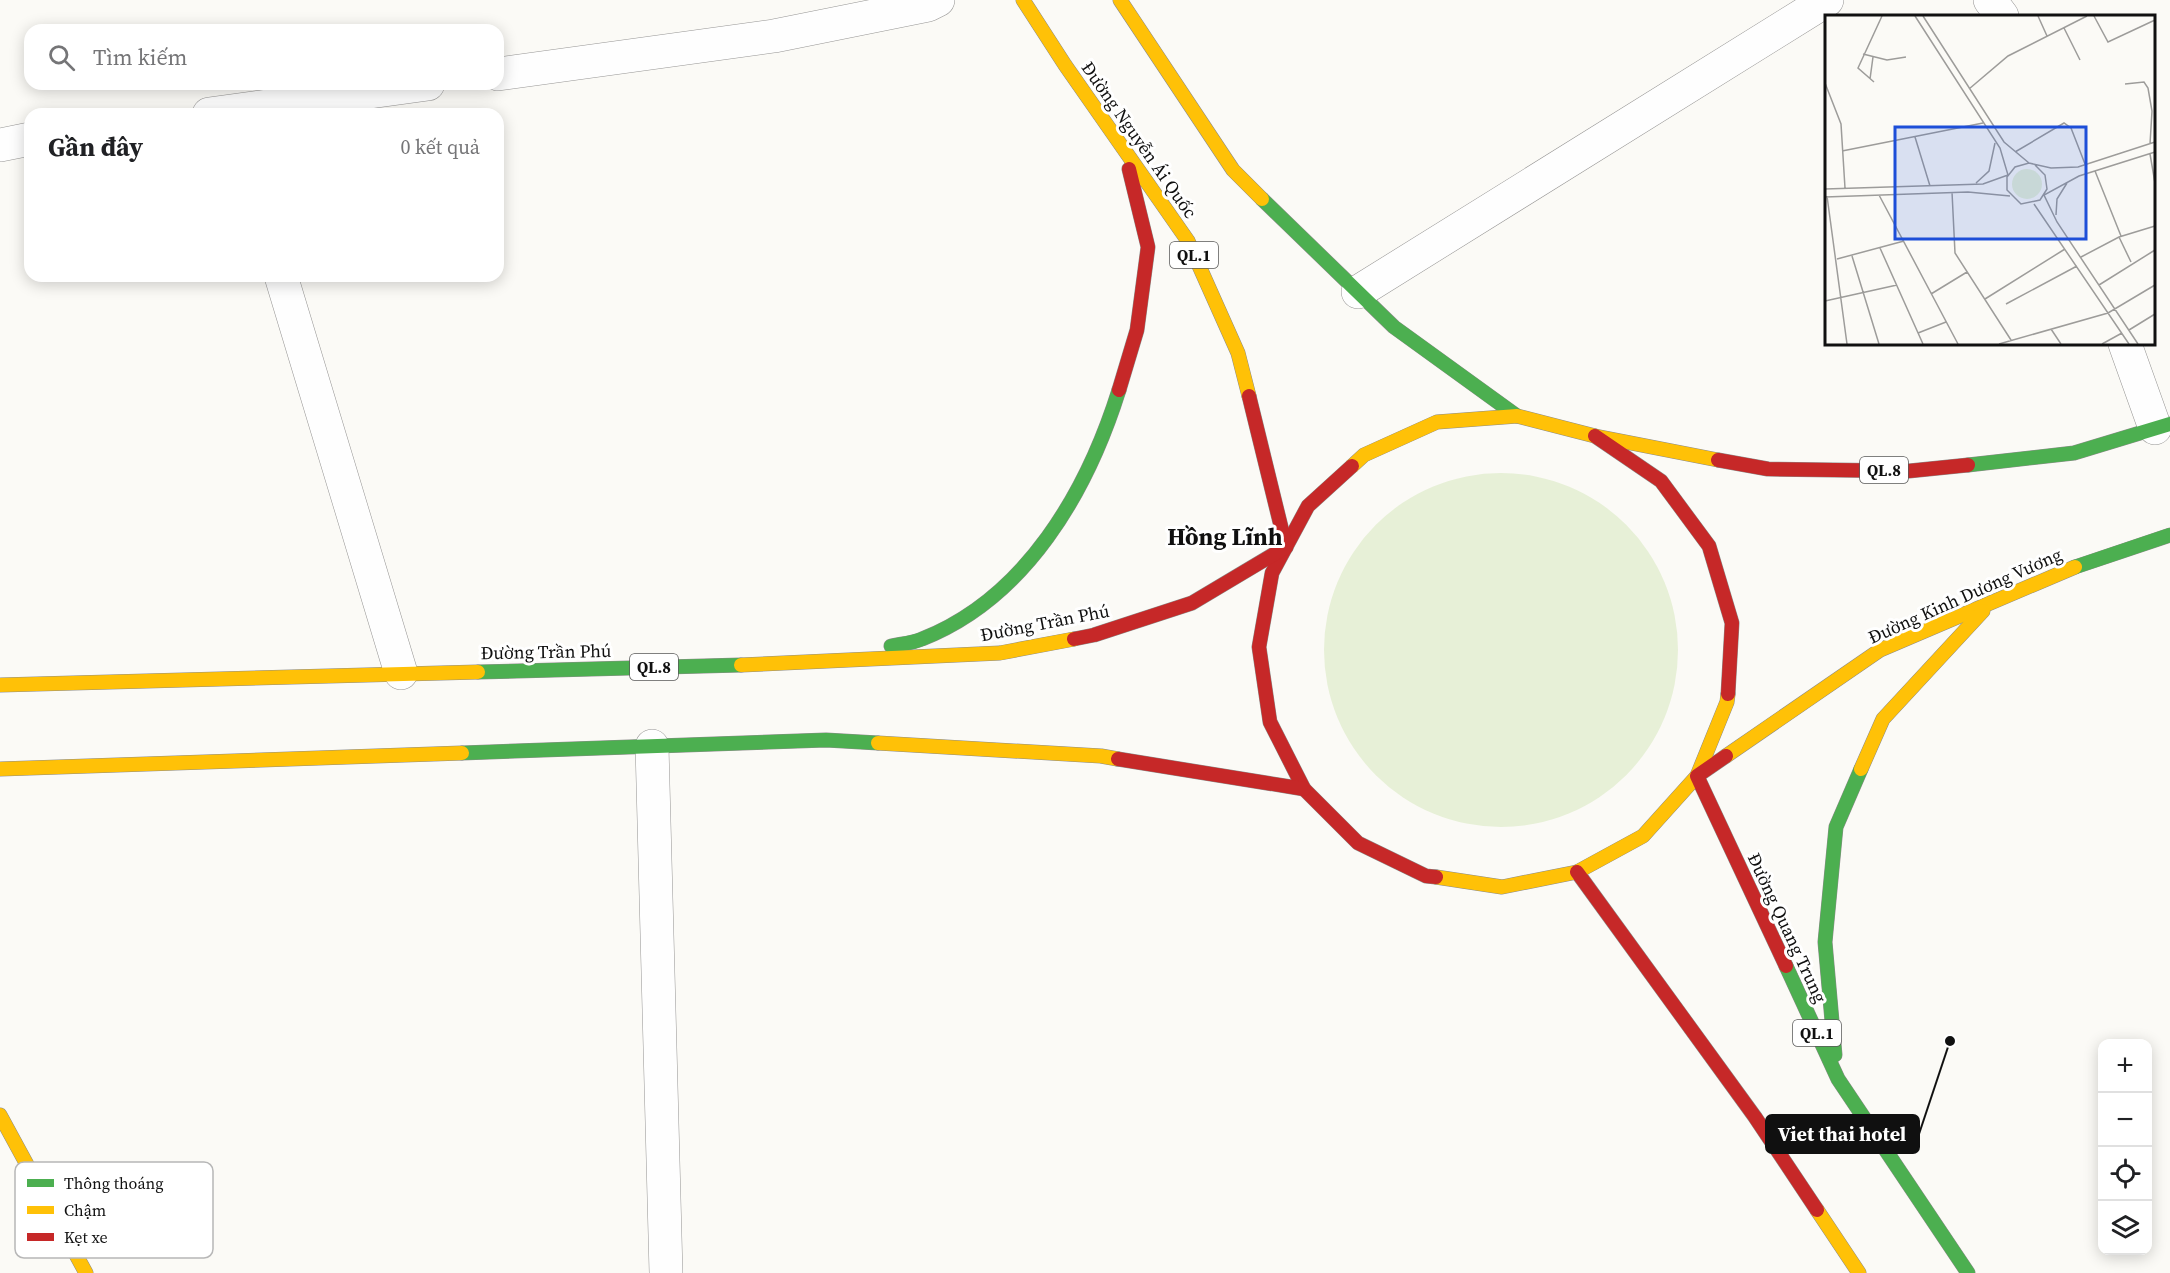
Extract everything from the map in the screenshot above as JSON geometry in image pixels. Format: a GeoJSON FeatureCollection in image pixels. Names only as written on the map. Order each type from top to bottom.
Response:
{"type":"FeatureCollection","features":[{"type":"Feature","properties":{"kind":"main road","name":"Đường Nguyễn Ái Quốc"},"geometry":{"type":"LineString","coordinates":[[1023,0],[1188,241],[1238,353],[1286,547]]}},
{"type":"Feature","properties":{"kind":"main road"},"geometry":{"type":"LineString","coordinates":[[1120,0],[1233,170],[1394,327],[1517,416]]}},
{"type":"Feature","properties":{"kind":"main road"},"geometry":{"type":"LineString","coordinates":[[812,663],[921,640],[973,613],[1024,568],[1071,504],[1109,421],[1137,330],[1148,247],[1124,149]]}},
{"type":"Feature","properties":{"kind":"main road"},"geometry":{"type":"LineString","coordinates":[[1517,416],[1595,436],[1661,482],[1709,546],[1732,622],[1727,702],[1697,776],[1643,836],[1577,872],[1502,886],[1426,876],[1358,843],[1304,789],[1270,722],[1259,647],[1272,573],[1308,506],[1364,455],[1437,423],[1517,416]]}},
{"type":"Feature","properties":{"kind":"main road","name":"QL.8"},"geometry":{"type":"LineString","coordinates":[[1595,436],[1768,469],[1909,471],[2074,453],[2163,426]]}},
{"type":"Feature","properties":{"kind":"main road","name":"Đường Kinh Dương Vương"},"geometry":{"type":"LineString","coordinates":[[1697,776],[1880,650],[2091,560],[2170,535]]}},
{"type":"Feature","properties":{"kind":"main road","name":"Đường Trần Phú"},"geometry":{"type":"LineString","coordinates":[[0,685],[812,663],[1000,653],[1094,635],[1192,603],[1286,547]]}},
{"type":"Feature","properties":{"kind":"main road"},"geometry":{"type":"LineString","coordinates":[[1837,1077],[1825,942],[1836,827],[1883,719],[1991,603]]}},
{"type":"Feature","properties":{"kind":"main road"},"geometry":{"type":"LineString","coordinates":[[0,769],[826,740],[1101,756],[1304,789]]}},
{"type":"Feature","properties":{"kind":"main road","name":"Đường Quang Trung"},"geometry":{"type":"LineString","coordinates":[[1697,776],[1837,1077],[1968,1273]]}},
{"type":"Feature","properties":{"kind":"main road"},"geometry":{"type":"LineString","coordinates":[[1577,872],[1755,1117],[1859,1273]]}},
{"type":"Feature","properties":{"kind":"main road"},"geometry":{"type":"LineString","coordinates":[[0,1115],[26,1162]]}},
{"type":"Feature","properties":{"kind":"main road"},"geometry":{"type":"LineString","coordinates":[[78,1258],[86,1273]]}},
{"type":"Feature","properties":{"kind":"street"},"geometry":{"type":"LineString","coordinates":[[504,73],[774,36],[928,5],[938,0]]}},
{"type":"Feature","properties":{"kind":"street"},"geometry":{"type":"LineString","coordinates":[[1358,292],[1827,0]]}},
{"type":"Feature","properties":{"kind":"street"},"geometry":{"type":"LineString","coordinates":[[1990,0],[2001,15]]}},
{"type":"Feature","properties":{"kind":"street"},"geometry":{"type":"LineString","coordinates":[[258,108],[386,90]]}},
{"type":"Feature","properties":{"kind":"street"},"geometry":{"type":"LineString","coordinates":[[0,145],[24,140]]}},
{"type":"Feature","properties":{"kind":"street"},"geometry":{"type":"LineString","coordinates":[[283,282],[401,673]]}},
{"type":"Feature","properties":{"kind":"street"},"geometry":{"type":"LineString","coordinates":[[2125,345],[2163,426]]}},
{"type":"Feature","properties":{"kind":"street"},"geometry":{"type":"LineString","coordinates":[[652,746],[666,1273]]}},
{"type":"Feature","properties":{"kind":"green space"},"geometry":{"type":"Polygon","coordinates":[[[1501,473],[1536,476],[1569,486],[1599,503],[1626,525],[1648,552],[1665,582],[1675,615],[1678,650],[1675,685],[1665,718],[1648,748],[1626,775],[1599,797],[1569,814],[1536,824],[1501,827],[1466,824],[1433,814],[1403,797],[1376,775],[1354,748],[1337,718],[1327,685],[1324,650],[1327,615],[1337,582],[1354,552],[1376,525],[1403,503],[1433,486],[1466,476],[1501,473]]]}},
{"type":"Feature","properties":{"kind":"traffic: fast"},"geometry":{"type":"LineString","coordinates":[[1262,199],[1394,327],[1517,416]]}},
{"type":"Feature","properties":{"kind":"traffic: fast"},"geometry":{"type":"LineString","coordinates":[[891,646],[918,640],[959,621],[992,597],[1022,569],[1048,537],[1070,503],[1106,428],[1119,390]]}},
{"type":"Feature","properties":{"kind":"traffic: fast"},"geometry":{"type":"LineString","coordinates":[[1968,465],[2074,453],[2170,424]]}},
{"type":"Feature","properties":{"kind":"traffic: fast"},"geometry":{"type":"LineString","coordinates":[[2075,567],[2170,535]]}},
{"type":"Feature","properties":{"kind":"traffic: fast"},"geometry":{"type":"LineString","coordinates":[[478,672],[741,665]]}},
{"type":"Feature","properties":{"kind":"traffic: fast"},"geometry":{"type":"LineString","coordinates":[[462,753],[826,740],[878,743]]}},
{"type":"Feature","properties":{"kind":"traffic: fast"},"geometry":{"type":"LineString","coordinates":[[1835,1055],[1825,942],[1836,827],[1861,769]]}},
{"type":"Feature","properties":{"kind":"traffic: fast"},"geometry":{"type":"LineString","coordinates":[[1786,966],[1838,1079],[1968,1273]]}},
{"type":"Feature","properties":{"kind":"traffic: slow"},"geometry":{"type":"LineString","coordinates":[[1023,0],[1065,65],[1188,241],[1238,353],[1249,396]]}},
{"type":"Feature","properties":{"kind":"traffic: slow"},"geometry":{"type":"LineString","coordinates":[[1120,0],[1233,170],[1262,199]]}},
{"type":"Feature","properties":{"kind":"traffic: slow"},"geometry":{"type":"LineString","coordinates":[[1352,466],[1364,455],[1437,422],[1517,416],[1595,436],[1718,460]]}},
{"type":"Feature","properties":{"kind":"traffic: slow"},"geometry":{"type":"LineString","coordinates":[[1726,756],[1880,650],[2075,567]]}},
{"type":"Feature","properties":{"kind":"traffic: slow"},"geometry":{"type":"LineString","coordinates":[[1861,769],[1883,719],[1983,611]]}},
{"type":"Feature","properties":{"kind":"traffic: slow"},"geometry":{"type":"LineString","coordinates":[[741,665],[1000,653],[1074,639]]}},
{"type":"Feature","properties":{"kind":"traffic: slow"},"geometry":{"type":"LineString","coordinates":[[0,685],[478,672]]}},
{"type":"Feature","properties":{"kind":"traffic: slow"},"geometry":{"type":"LineString","coordinates":[[1436,877],[1502,887],[1577,872],[1643,836],[1697,776],[1727,702],[1728,694]]}},
{"type":"Feature","properties":{"kind":"traffic: slow"},"geometry":{"type":"LineString","coordinates":[[878,743],[1101,756],[1118,759]]}},
{"type":"Feature","properties":{"kind":"traffic: slow"},"geometry":{"type":"LineString","coordinates":[[0,769],[462,753]]}},
{"type":"Feature","properties":{"kind":"traffic: slow"},"geometry":{"type":"LineString","coordinates":[[0,1115],[26,1162]]}},
{"type":"Feature","properties":{"kind":"traffic: slow"},"geometry":{"type":"LineString","coordinates":[[1817,1210],[1859,1273]]}},
{"type":"Feature","properties":{"kind":"traffic: slow"},"geometry":{"type":"LineString","coordinates":[[78,1258],[86,1273]]}},
{"type":"Feature","properties":{"kind":"traffic: jam"},"geometry":{"type":"LineString","coordinates":[[1119,390],[1137,330],[1148,247],[1129,169]]}},
{"type":"Feature","properties":{"kind":"traffic: jam"},"geometry":{"type":"LineString","coordinates":[[1074,639],[1094,635],[1192,603],[1286,547],[1249,396]]}},
{"type":"Feature","properties":{"kind":"traffic: jam"},"geometry":{"type":"LineString","coordinates":[[1595,436],[1661,481],[1709,546],[1732,623],[1728,694]]}},
{"type":"Feature","properties":{"kind":"traffic: jam"},"geometry":{"type":"LineString","coordinates":[[1718,460],[1768,469],[1909,471],[1968,465]]}},
{"type":"Feature","properties":{"kind":"traffic: jam"},"geometry":{"type":"LineString","coordinates":[[1352,466],[1308,506],[1272,573],[1259,647],[1270,722],[1304,789],[1358,843],[1426,876],[1436,877]]}},
{"type":"Feature","properties":{"kind":"traffic: jam"},"geometry":{"type":"LineString","coordinates":[[1726,756],[1697,776],[1786,966]]}},
{"type":"Feature","properties":{"kind":"traffic: jam"},"geometry":{"type":"LineString","coordinates":[[1118,759],[1304,789]]}},
{"type":"Feature","properties":{"kind":"traffic: jam"},"geometry":{"type":"LineString","coordinates":[[1577,872],[1755,1117],[1817,1210]]}},
{"type":"Feature","properties":{"kind":"place","name":"Viet thai hotel"},"geometry":{"type":"Point","coordinates":[1950,1041]}},
{"type":"Feature","properties":{"kind":"district","name":"Hồng Lĩnh"},"geometry":{"type":"Point","coordinates":[1225,537]}}]}
